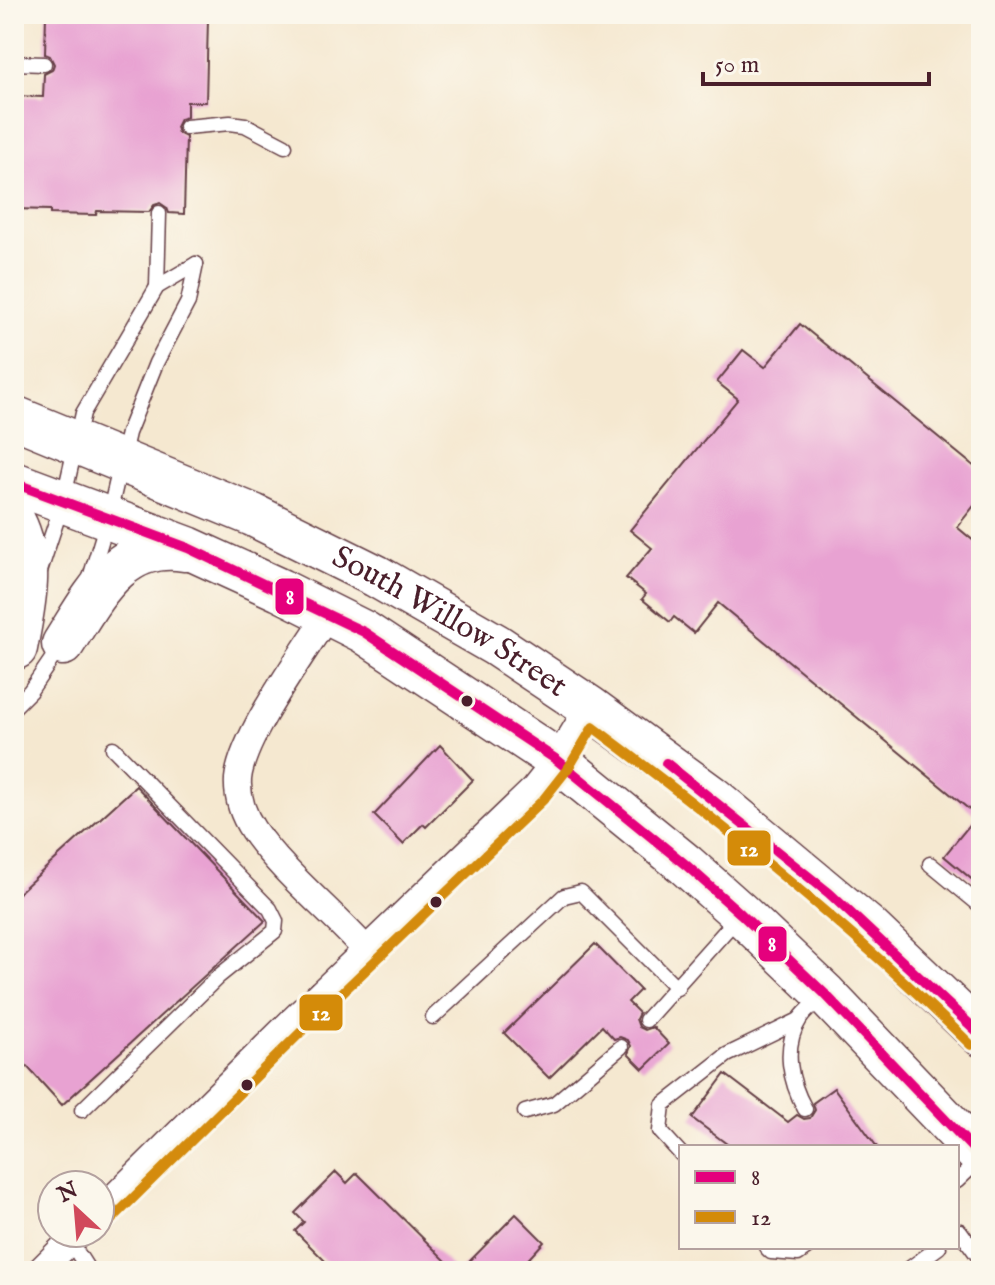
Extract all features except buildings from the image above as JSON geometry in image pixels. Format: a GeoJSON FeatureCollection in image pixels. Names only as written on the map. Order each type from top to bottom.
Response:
{"type":"FeatureCollection","features":[{"type":"Feature","properties":{"kind":"main road","name":"South Willow Street"},"geometry":{"type":"LineString","coordinates":[[14,417],[253,515],[376,576],[496,645],[589,707],[712,797],[868,927],[981,1035]]}},
{"type":"Feature","properties":{"kind":"main road","name":"South Willow Street"},"geometry":{"type":"LineString","coordinates":[[14,483],[198,553],[364,632],[557,760],[741,914],[812,1007],[981,1158]]}},
{"type":"Feature","properties":{"kind":"main road"},"geometry":{"type":"LineString","coordinates":[[14,521],[23,544],[27,577],[15,651]]}},
{"type":"Feature","properties":{"kind":"main road"},"geometry":{"type":"LineString","coordinates":[[63,644],[105,580],[131,559],[144,552],[170,548],[198,553]]}},
{"type":"Feature","properties":{"kind":"street"},"geometry":{"type":"LineString","coordinates":[[328,614],[255,731],[238,778],[239,798],[249,825],[276,859],[335,915],[366,950]]}},
{"type":"Feature","properties":{"kind":"street"},"geometry":{"type":"LineString","coordinates":[[116,1195],[533,790],[557,760],[589,707]]}},
{"type":"Feature","properties":{"kind":"street"},"geometry":{"type":"LineString","coordinates":[[40,1271],[62,1249]]}},
{"type":"Feature","properties":{"kind":"lane"},"geometry":{"type":"LineString","coordinates":[[14,63],[44,64]]}},
{"type":"Feature","properties":{"kind":"lane"},"geometry":{"type":"LineString","coordinates":[[186,127],[230,123],[245,125],[285,146]]}},
{"type":"Feature","properties":{"kind":"lane"},"geometry":{"type":"LineString","coordinates":[[15,651],[63,501],[83,413],[157,287],[159,213]]}},
{"type":"Feature","properties":{"kind":"lane"},"geometry":{"type":"LineString","coordinates":[[14,707],[30,691],[63,644],[85,593],[108,519],[128,433],[156,363],[188,302],[196,264],[157,287]]}},
{"type":"Feature","properties":{"kind":"lane"},"geometry":{"type":"LineString","coordinates":[[82,1110],[219,976],[277,926],[270,909],[113,748]]}},
{"type":"Feature","properties":{"kind":"lane"},"geometry":{"type":"LineString","coordinates":[[930,864],[981,906]]}},
{"type":"Feature","properties":{"kind":"lane"},"geometry":{"type":"LineString","coordinates":[[433,1017],[564,896],[581,892],[677,988]]}},
{"type":"Feature","properties":{"kind":"lane"},"geometry":{"type":"LineString","coordinates":[[646,1020],[741,914]]}},
{"type":"Feature","properties":{"kind":"lane"},"geometry":{"type":"LineString","coordinates":[[805,1109],[788,1064],[791,1040],[812,1007]]}},
{"type":"Feature","properties":{"kind":"lane"},"geometry":{"type":"LineString","coordinates":[[679,1152],[660,1131],[663,1105],[727,1055],[812,1007]]}},
{"type":"Feature","properties":{"kind":"lane"},"geometry":{"type":"LineString","coordinates":[[525,1112],[554,1104],[621,1047]]}},
{"type":"Feature","properties":{"kind":"lane"},"geometry":{"type":"LineString","coordinates":[[959,1179],[981,1158]]}},
{"type":"Feature","properties":{"kind":"lane"},"geometry":{"type":"LineString","coordinates":[[959,1232],[981,1260]]}},
{"type":"Feature","properties":{"kind":"lane"},"geometry":{"type":"LineString","coordinates":[[79,1249],[89,1271]]}},
{"type":"Feature","properties":{"kind":"lane"},"geometry":{"type":"LineString","coordinates":[[768,1249],[771,1252],[798,1254],[805,1249]]}},
{"type":"Feature","properties":{"kind":"lane"},"geometry":{"type":"LineString","coordinates":[[906,1271],[936,1249]]}},
{"type":"Feature","properties":{"kind":"transit line","name":"8"},"geometry":{"type":"LineString","coordinates":[[14,483],[188,548],[364,632],[557,760],[741,914],[825,994],[981,1157]]}},
{"type":"Feature","properties":{"kind":"transit line","name":"12"},"geometry":{"type":"LineString","coordinates":[[116,1215],[543,800],[569,767],[593,727],[788,880],[881,960],[971,1045]]}},
{"type":"Feature","properties":{"kind":"transit line","name":"8"},"geometry":{"type":"LineString","coordinates":[[666,763],[829,893],[981,1035]]}}]}
